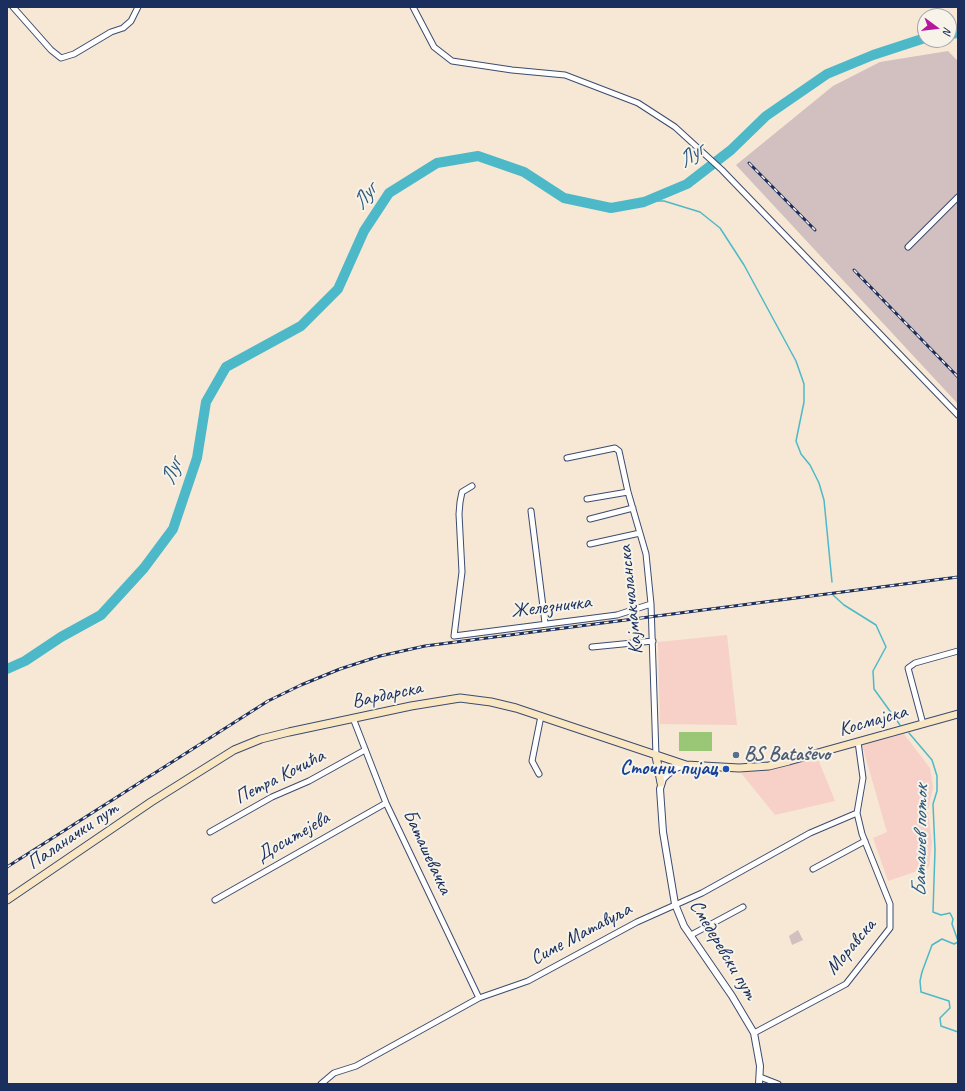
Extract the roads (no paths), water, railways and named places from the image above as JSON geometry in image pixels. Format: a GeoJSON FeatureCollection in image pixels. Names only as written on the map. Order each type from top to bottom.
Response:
{"type":"FeatureCollection","features":[{"type":"Feature","properties":{"kind":"main road","name":"Вардарска"},"geometry":{"type":"LineString","coordinates":[[138,811],[204,768],[239,748],[289,732],[427,703],[465,698],[501,704],[541,716],[656,756]]}},
{"type":"Feature","properties":{"kind":"main road","name":"Космајска"},"geometry":{"type":"LineString","coordinates":[[656,756],[686,765],[739,768],[769,766],[958,714]]}},
{"type":"Feature","properties":{"kind":"main road"},"geometry":{"type":"LineString","coordinates":[[656,756],[661,783]]}},
{"type":"Feature","properties":{"kind":"main road","name":"Паланачки пут"},"geometry":{"type":"LineString","coordinates":[[7,900],[138,811]]}},
{"type":"Feature","properties":{"kind":"street"},"geometry":{"type":"LineString","coordinates":[[13,7],[61,58],[74,54],[111,32],[123,28],[131,21],[138,7]]}},
{"type":"Feature","properties":{"kind":"street"},"geometry":{"type":"LineString","coordinates":[[413,7],[429,40],[443,56],[456,62],[512,70],[560,74],[619,95],[654,112],[686,135],[722,170],[958,415]]}},
{"type":"Feature","properties":{"kind":"street"},"geometry":{"type":"LineString","coordinates":[[908,247],[958,197]]}},
{"type":"Feature","properties":{"kind":"street","name":"Кајмакчаланска"},"geometry":{"type":"LineString","coordinates":[[567,458],[617,449],[646,554],[653,641],[656,756]]}},
{"type":"Feature","properties":{"kind":"street","name":"Железничка"},"geometry":{"type":"LineString","coordinates":[[472,486],[462,492],[460,502],[459,514],[462,572],[454,636],[545,623],[617,615],[651,604]]}},
{"type":"Feature","properties":{"kind":"street"},"geometry":{"type":"LineString","coordinates":[[587,499],[628,492]]}},
{"type":"Feature","properties":{"kind":"street"},"geometry":{"type":"LineString","coordinates":[[590,519],[633,508]]}},
{"type":"Feature","properties":{"kind":"street"},"geometry":{"type":"LineString","coordinates":[[531,510],[545,623]]}},
{"type":"Feature","properties":{"kind":"street"},"geometry":{"type":"LineString","coordinates":[[590,544],[640,533]]}},
{"type":"Feature","properties":{"kind":"street"},"geometry":{"type":"LineString","coordinates":[[592,647],[653,641]]}},
{"type":"Feature","properties":{"kind":"street"},"geometry":{"type":"LineString","coordinates":[[922,724],[908,668],[915,663],[958,651]]}},
{"type":"Feature","properties":{"kind":"street"},"geometry":{"type":"LineString","coordinates":[[539,774],[532,761],[541,716]]}},
{"type":"Feature","properties":{"kind":"street","name":"Баташевачка"},"geometry":{"type":"LineString","coordinates":[[353,718],[386,803],[479,998]]}},
{"type":"Feature","properties":{"kind":"street","name":"Моравска"},"geometry":{"type":"LineString","coordinates":[[754,1033],[846,984],[890,928],[890,904],[865,841],[857,813],[863,778],[858,742]]}},
{"type":"Feature","properties":{"kind":"street","name":"Петра Кочића"},"geometry":{"type":"LineString","coordinates":[[210,832],[272,797],[309,781],[365,750]]}},
{"type":"Feature","properties":{"kind":"street"},"geometry":{"type":"LineString","coordinates":[[661,783],[671,771],[686,765]]}},
{"type":"Feature","properties":{"kind":"street","name":"Смедеревски пут"},"geometry":{"type":"LineString","coordinates":[[661,783],[660,797],[664,832],[675,904],[684,926],[732,996],[754,1033],[760,1077],[759,1084]]}},
{"type":"Feature","properties":{"kind":"street","name":"Доситејева"},"geometry":{"type":"LineString","coordinates":[[215,900],[386,803]]}},
{"type":"Feature","properties":{"kind":"street","name":"Симе Матавуља"},"geometry":{"type":"LineString","coordinates":[[321,1084],[334,1073],[356,1066],[479,998],[528,981],[624,928],[702,893],[810,833],[857,813]]}},
{"type":"Feature","properties":{"kind":"street"},"geometry":{"type":"LineString","coordinates":[[813,869],[865,841]]}},
{"type":"Feature","properties":{"kind":"street"},"geometry":{"type":"LineString","coordinates":[[690,935],[743,907]]}},
{"type":"Feature","properties":{"kind":"street"},"geometry":{"type":"LineString","coordinates":[[760,1077],[778,1084]]}},
{"type":"Feature","properties":{"kind":"waterway","name":"Луг"},"geometry":{"type":"LineString","coordinates":[[7,669],[25,661],[61,637],[101,615],[144,568],[173,529],[197,458],[206,402],[226,367],[301,326],[338,289],[364,231],[389,193],[437,163],[478,156],[524,172],[564,198],[611,208],[644,202],[687,184],[731,150],[766,116],[827,74],[873,55],[917,41]]}},
{"type":"Feature","properties":{"kind":"waterway"},"geometry":{"type":"LineString","coordinates":[[646,201],[664,201],[700,212],[720,228],[744,265],[796,361],[804,384],[804,402],[796,441],[801,454],[810,465],[819,483],[824,500],[832,582]]}},
{"type":"Feature","properties":{"kind":"waterway"},"geometry":{"type":"LineString","coordinates":[[833,595],[844,605],[876,625],[886,647],[873,671],[874,689],[900,725]]}},
{"type":"Feature","properties":{"kind":"waterway","name":"Баташев поток"},"geometry":{"type":"LineString","coordinates":[[909,733],[932,760],[937,776],[937,791],[933,804],[935,850],[933,912],[941,915],[950,913],[953,919],[952,924],[958,941]]}},
{"type":"Feature","properties":{"kind":"waterway","name":"Баташев поток"},"geometry":{"type":"LineString","coordinates":[[958,942],[954,944],[942,939],[932,945],[920,981],[921,992],[949,1001],[950,1008],[940,1018],[941,1026],[958,1032]]}},
{"type":"Feature","properties":{"kind":"railway"},"geometry":{"type":"LineString","coordinates":[[749,163],[815,230]]}},
{"type":"Feature","properties":{"kind":"railway"},"geometry":{"type":"LineString","coordinates":[[854,270],[958,377]]}},
{"type":"Feature","properties":{"kind":"railway"},"geometry":{"type":"LineString","coordinates":[[7,867],[268,701],[301,685],[340,669],[380,656],[425,646],[958,577]]}},
{"type":"Feature","properties":{"kind":"place","name":"BS Bataševo"},"geometry":{"type":"Point","coordinates":[736,755]}},
{"type":"Feature","properties":{"kind":"place","name":"Сточни пијац"},"geometry":{"type":"Point","coordinates":[726,769]}}]}
